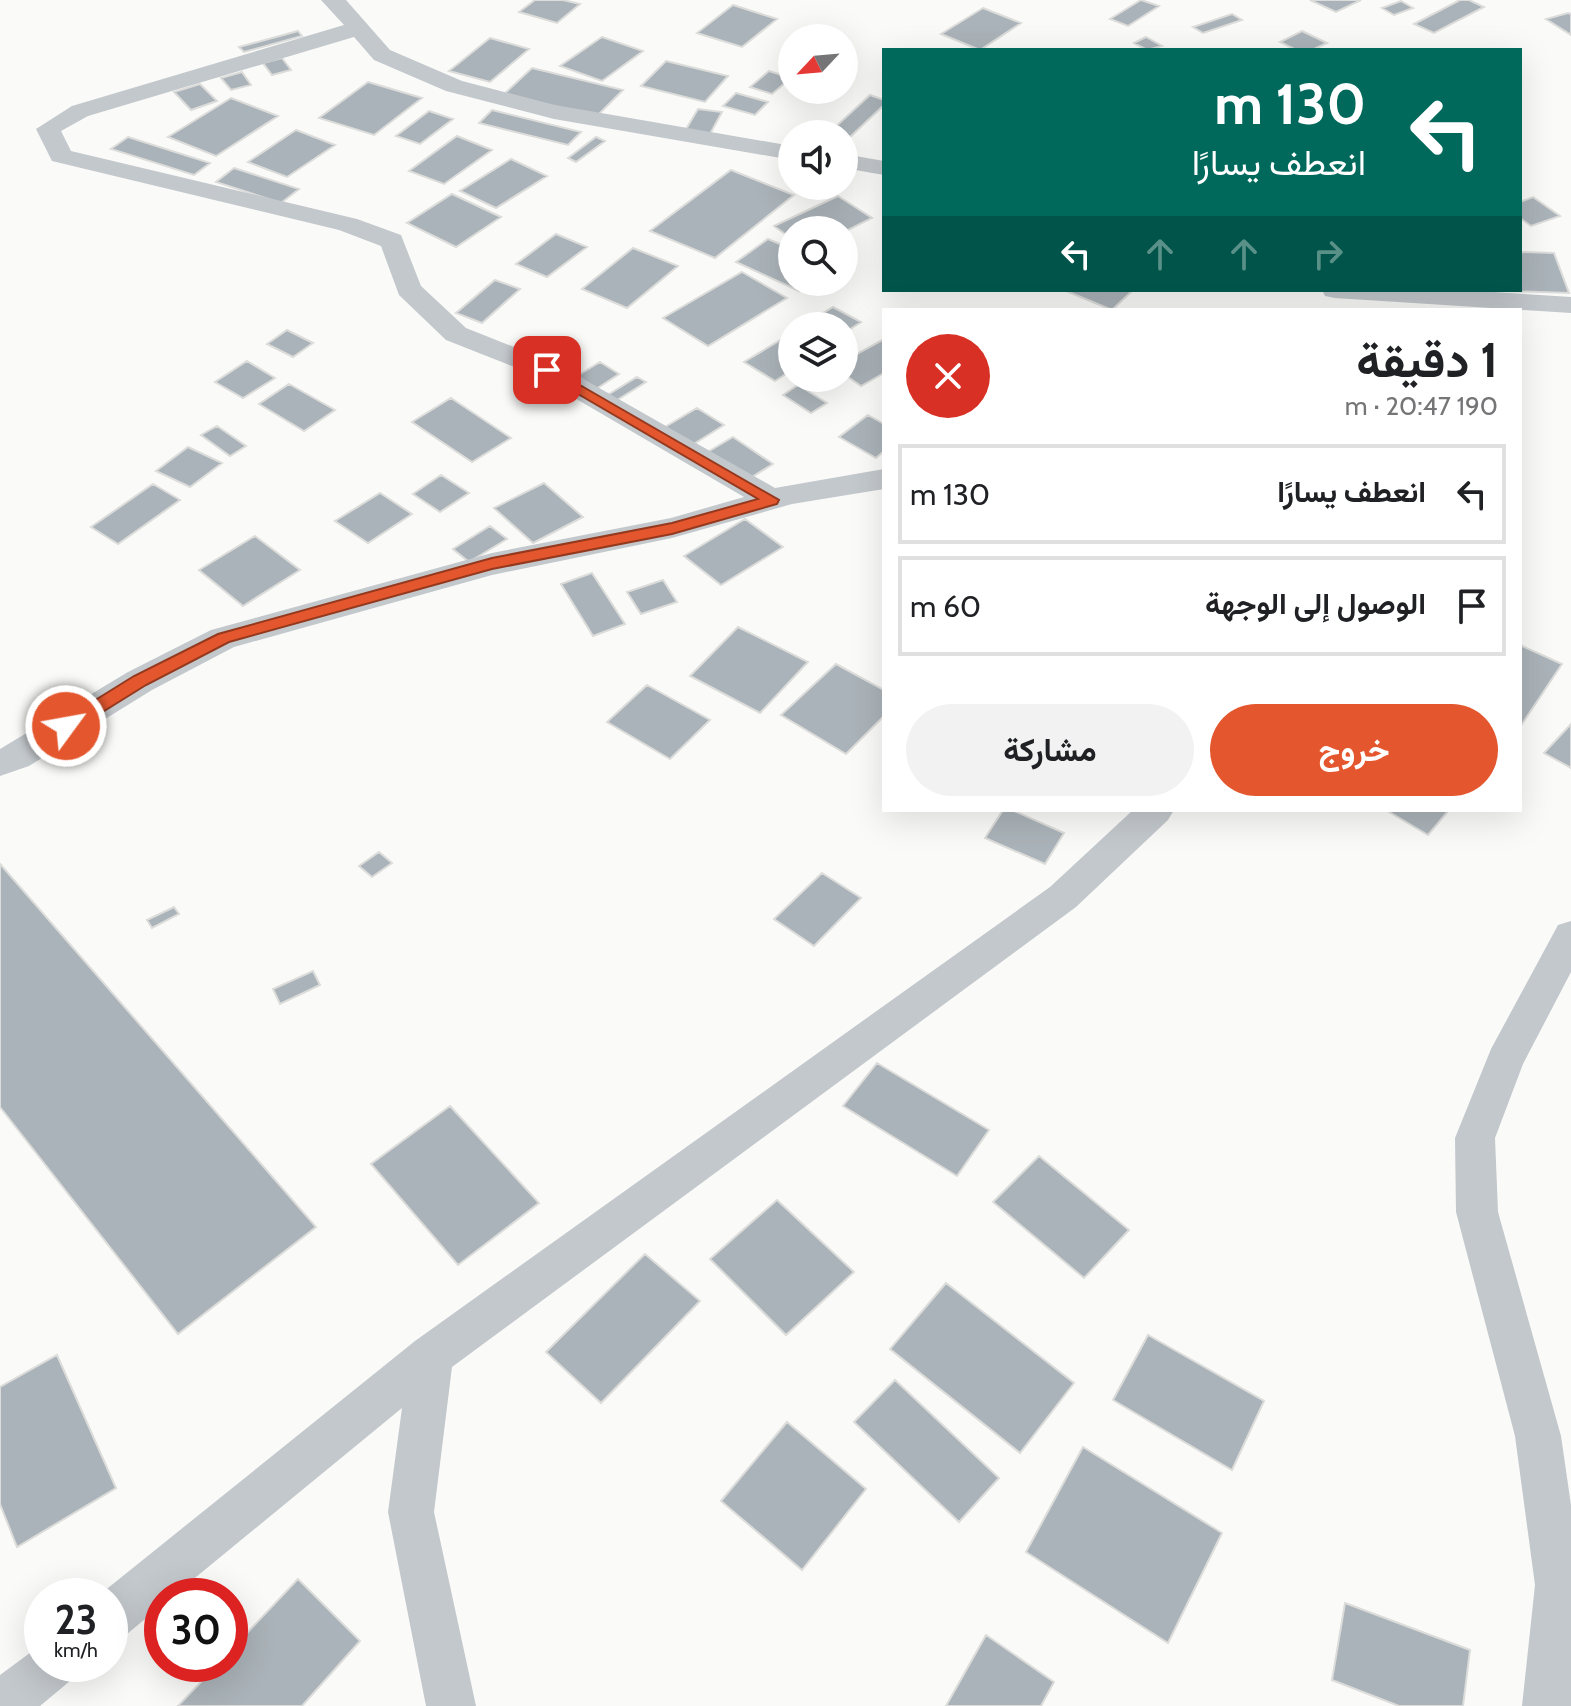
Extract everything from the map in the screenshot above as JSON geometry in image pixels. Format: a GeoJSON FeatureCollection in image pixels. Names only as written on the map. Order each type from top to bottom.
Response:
{"type":"FeatureCollection","features":[{"type":"Feature","properties":{"kind":"street"},"geometry":{"type":"LineString","coordinates":[[332,0],[382,55],[454,86],[554,112],[778,151]]}},
{"type":"Feature","properties":{"kind":"street"},"geometry":{"type":"LineString","coordinates":[[359,28],[80,111],[48,129],[61,156],[348,224],[392,241],[409,289],[456,334],[547,370],[772,500]]}},
{"type":"Feature","properties":{"kind":"street"},"geometry":{"type":"LineString","coordinates":[[858,163],[882,168]]}},
{"type":"Feature","properties":{"kind":"street"},"geometry":{"type":"LineString","coordinates":[[1321,308],[1334,292]]}},
{"type":"Feature","properties":{"kind":"street"},"geometry":{"type":"LineString","coordinates":[[1367,292],[1571,305]]}},
{"type":"Feature","properties":{"kind":"street"},"geometry":{"type":"LineString","coordinates":[[0,763],[17,757],[140,681],[223,638],[492,564],[672,528],[772,500],[882,479]]}},
{"type":"Feature","properties":{"kind":"street"},"geometry":{"type":"LineString","coordinates":[[128,1602],[431,1356],[1063,897],[1154,812]]}},
{"type":"Feature","properties":{"kind":"street"},"geometry":{"type":"LineString","coordinates":[[1547,1706],[1559,1585],[1538,1436],[1477,1212],[1475,1138],[1505,1061],[1571,936]]}},
{"type":"Feature","properties":{"kind":"street"},"geometry":{"type":"LineString","coordinates":[[431,1356],[411,1512],[451,1706]]}},
{"type":"Feature","properties":{"kind":"street"},"geometry":{"type":"LineString","coordinates":[[1,1706],[31,1682]]}},
{"type":"Feature","properties":{"kind":"building"},"geometry":{"type":"Polygon","coordinates":[[[535,0],[563,0],[580,4],[557,23],[519,12],[535,0]]]}},
{"type":"Feature","properties":{"kind":"building"},"geometry":{"type":"Polygon","coordinates":[[[1141,0],[1159,6],[1128,26],[1110,19],[1141,0]]]}},
{"type":"Feature","properties":{"kind":"building"},"geometry":{"type":"Polygon","coordinates":[[[1310,0],[1361,0],[1336,12],[1310,0]]]}},
{"type":"Feature","properties":{"kind":"building"},"geometry":{"type":"Polygon","coordinates":[[[1460,0],[1469,0],[1484,7],[1434,33],[1414,24],[1460,0]]]}},
{"type":"Feature","properties":{"kind":"building"},"geometry":{"type":"Polygon","coordinates":[[[1401,1],[1413,8],[1394,15],[1382,8],[1401,1]]]}},
{"type":"Feature","properties":{"kind":"building"},"geometry":{"type":"Polygon","coordinates":[[[733,5],[777,19],[742,47],[697,33],[733,5]]]}},
{"type":"Feature","properties":{"kind":"building"},"geometry":{"type":"Polygon","coordinates":[[[983,8],[1021,23],[983,48],[975,48],[941,34],[983,8]]]}},
{"type":"Feature","properties":{"kind":"building"},"geometry":{"type":"Polygon","coordinates":[[[1232,14],[1242,20],[1203,33],[1193,27],[1232,14]]]}},
{"type":"Feature","properties":{"kind":"building"},"geometry":{"type":"Polygon","coordinates":[[[1571,14],[1571,35],[1546,19],[1571,14]]]}},
{"type":"Feature","properties":{"kind":"building"},"geometry":{"type":"Polygon","coordinates":[[[298,31],[302,36],[244,52],[239,47],[298,31]]]}},
{"type":"Feature","properties":{"kind":"building"},"geometry":{"type":"Polygon","coordinates":[[[1302,31],[1327,43],[1316,48],[1292,48],[1280,42],[1302,31]]]}},
{"type":"Feature","properties":{"kind":"building"},"geometry":{"type":"Polygon","coordinates":[[[602,37],[643,51],[602,81],[560,66],[602,37]]]}},
{"type":"Feature","properties":{"kind":"building"},"geometry":{"type":"Polygon","coordinates":[[[1146,37],[1162,46],[1143,48],[1134,43],[1146,37]]]}},
{"type":"Feature","properties":{"kind":"building"},"geometry":{"type":"Polygon","coordinates":[[[490,38],[529,49],[490,82],[449,71],[490,38]]]}},
{"type":"Feature","properties":{"kind":"building"},"geometry":{"type":"Polygon","coordinates":[[[282,58],[291,70],[272,75],[263,63],[282,58]]]}},
{"type":"Feature","properties":{"kind":"building"},"geometry":{"type":"Polygon","coordinates":[[[666,61],[728,76],[705,102],[641,86],[666,61]]]}},
{"type":"Feature","properties":{"kind":"building"},"geometry":{"type":"Polygon","coordinates":[[[532,68],[623,90],[594,119],[502,96],[532,68]]]}},
{"type":"Feature","properties":{"kind":"building"},"geometry":{"type":"Polygon","coordinates":[[[769,71],[778,74],[778,89],[772,94],[750,87],[769,71]]]}},
{"type":"Feature","properties":{"kind":"building"},"geometry":{"type":"Polygon","coordinates":[[[242,72],[251,85],[231,90],[221,78],[242,72]]]}},
{"type":"Feature","properties":{"kind":"building"},"geometry":{"type":"Polygon","coordinates":[[[368,82],[422,98],[374,135],[319,118],[368,82]]]}},
{"type":"Feature","properties":{"kind":"building"},"geometry":{"type":"Polygon","coordinates":[[[200,84],[217,101],[191,110],[174,92],[200,84]]]}},
{"type":"Feature","properties":{"kind":"building"},"geometry":{"type":"Polygon","coordinates":[[[736,93],[768,102],[755,115],[723,106],[736,93]]]}},
{"type":"Feature","properties":{"kind":"building"},"geometry":{"type":"Polygon","coordinates":[[[870,95],[882,99],[882,107],[858,129],[858,120],[843,120],[870,95]]]}},
{"type":"Feature","properties":{"kind":"building"},"geometry":{"type":"Polygon","coordinates":[[[231,98],[278,116],[216,156],[168,137],[231,98]]]}},
{"type":"Feature","properties":{"kind":"building"},"geometry":{"type":"Polygon","coordinates":[[[698,109],[722,112],[710,134],[685,131],[698,109]]]}},
{"type":"Feature","properties":{"kind":"building"},"geometry":{"type":"Polygon","coordinates":[[[492,110],[581,132],[568,145],[479,123],[492,110]]]}},
{"type":"Feature","properties":{"kind":"building"},"geometry":{"type":"Polygon","coordinates":[[[429,111],[453,119],[420,144],[396,136],[429,111]]]}},
{"type":"Feature","properties":{"kind":"building"},"geometry":{"type":"Polygon","coordinates":[[[296,130],[335,145],[287,177],[248,162],[296,130]]]}},
{"type":"Feature","properties":{"kind":"building"},"geometry":{"type":"Polygon","coordinates":[[[457,136],[492,150],[444,184],[409,171],[457,136]]]}},
{"type":"Feature","properties":{"kind":"building"},"geometry":{"type":"Polygon","coordinates":[[[128,137],[210,163],[194,175],[111,149],[128,137]]]}},
{"type":"Feature","properties":{"kind":"building"},"geometry":{"type":"Polygon","coordinates":[[[596,137],[605,141],[576,162],[568,158],[596,137]]]}},
{"type":"Feature","properties":{"kind":"building"},"geometry":{"type":"Polygon","coordinates":[[[511,159],[547,176],[496,208],[460,191],[511,159]]]}},
{"type":"Feature","properties":{"kind":"building"},"geometry":{"type":"Polygon","coordinates":[[[234,168],[299,189],[281,203],[216,182],[234,168]]]}},
{"type":"Feature","properties":{"kind":"building"},"geometry":{"type":"Polygon","coordinates":[[[731,170],[778,189],[778,200],[788,200],[715,258],[650,231],[731,170]]]}},
{"type":"Feature","properties":{"kind":"building"},"geometry":{"type":"Polygon","coordinates":[[[452,194],[501,217],[456,247],[407,223],[452,194]]]}},
{"type":"Feature","properties":{"kind":"building"},"geometry":{"type":"Polygon","coordinates":[[[1533,197],[1560,216],[1531,226],[1522,219],[1522,201],[1533,197]]]}},
{"type":"Feature","properties":{"kind":"building"},"geometry":{"type":"Polygon","coordinates":[[[829,200],[844,200],[872,218],[858,225],[858,216],[795,216],[829,200]]]}},
{"type":"Feature","properties":{"kind":"building"},"geometry":{"type":"Polygon","coordinates":[[[556,234],[587,247],[547,277],[516,264],[556,234]]]}},
{"type":"Feature","properties":{"kind":"building"},"geometry":{"type":"Polygon","coordinates":[[[768,239],[778,243],[778,281],[736,262],[768,239]]]}},
{"type":"Feature","properties":{"kind":"building"},"geometry":{"type":"Polygon","coordinates":[[[633,248],[678,266],[627,308],[582,289],[633,248]]]}},
{"type":"Feature","properties":{"kind":"building"},"geometry":{"type":"Polygon","coordinates":[[[1522,252],[1554,253],[1569,293],[1522,292],[1522,252]]]}},
{"type":"Feature","properties":{"kind":"building"},"geometry":{"type":"Polygon","coordinates":[[[742,272],[778,293],[778,296],[787,298],[708,346],[663,318],[742,272]]]}},
{"type":"Feature","properties":{"kind":"building"},"geometry":{"type":"Polygon","coordinates":[[[495,280],[520,289],[482,323],[456,313],[495,280]]]}},
{"type":"Feature","properties":{"kind":"building"},"geometry":{"type":"Polygon","coordinates":[[[1069,292],[1131,292],[1114,308],[1069,292]]]}},
{"type":"Feature","properties":{"kind":"building"},"geometry":{"type":"Polygon","coordinates":[[[833,307],[842,312],[825,312],[833,307]]]}},
{"type":"Feature","properties":{"kind":"building"},"geometry":{"type":"Polygon","coordinates":[[[287,330],[313,343],[293,357],[267,344],[287,330]]]}},
{"type":"Feature","properties":{"kind":"building"},"geometry":{"type":"Polygon","coordinates":[[[882,340],[882,374],[861,386],[858,384],[858,353],[882,340]]]}},
{"type":"Feature","properties":{"kind":"building"},"geometry":{"type":"Polygon","coordinates":[[[778,342],[778,379],[775,381],[744,362],[778,342]]]}},
{"type":"Feature","properties":{"kind":"building"},"geometry":{"type":"Polygon","coordinates":[[[247,361],[275,378],[243,398],[215,382],[247,361]]]}},
{"type":"Feature","properties":{"kind":"building"},"geometry":{"type":"Polygon","coordinates":[[[600,362],[619,374],[596,389],[577,376],[600,362]]]}},
{"type":"Feature","properties":{"kind":"building"},"geometry":{"type":"Polygon","coordinates":[[[637,377],[646,382],[609,405],[601,399],[637,377]]]}},
{"type":"Feature","properties":{"kind":"building"},"geometry":{"type":"Polygon","coordinates":[[[289,384],[335,410],[304,431],[259,404],[289,384]]]}},
{"type":"Feature","properties":{"kind":"building"},"geometry":{"type":"Polygon","coordinates":[[[788,392],[809,392],[827,403],[811,413],[783,395],[788,392]]]}},
{"type":"Feature","properties":{"kind":"building"},"geometry":{"type":"Polygon","coordinates":[[[451,398],[511,438],[472,462],[412,422],[451,398]]]}},
{"type":"Feature","properties":{"kind":"building"},"geometry":{"type":"Polygon","coordinates":[[[697,408],[724,425],[692,445],[665,427],[697,408]]]}},
{"type":"Feature","properties":{"kind":"building"},"geometry":{"type":"Polygon","coordinates":[[[868,415],[882,423],[882,453],[876,458],[839,437],[868,415]]]}},
{"type":"Feature","properties":{"kind":"building"},"geometry":{"type":"Polygon","coordinates":[[[217,426],[246,446],[230,456],[201,435],[217,426]]]}},
{"type":"Feature","properties":{"kind":"building"},"geometry":{"type":"Polygon","coordinates":[[[733,437],[773,464],[747,480],[706,453],[733,437]]]}},
{"type":"Feature","properties":{"kind":"building"},"geometry":{"type":"Polygon","coordinates":[[[188,447],[222,463],[190,487],[156,471],[188,447]]]}},
{"type":"Feature","properties":{"kind":"building"},"geometry":{"type":"Polygon","coordinates":[[[441,475],[469,493],[440,512],[413,494],[441,475]]]}},
{"type":"Feature","properties":{"kind":"building"},"geometry":{"type":"Polygon","coordinates":[[[544,483],[583,517],[533,543],[494,508],[544,483]]]}},
{"type":"Feature","properties":{"kind":"building"},"geometry":{"type":"Polygon","coordinates":[[[153,484],[180,500],[118,544],[91,527],[153,484]]]}},
{"type":"Feature","properties":{"kind":"building"},"geometry":{"type":"Polygon","coordinates":[[[380,493],[412,514],[368,543],[335,521],[380,493]]]}},
{"type":"Feature","properties":{"kind":"building"},"geometry":{"type":"Polygon","coordinates":[[[745,519],[783,547],[721,585],[684,556],[745,519]]]}},
{"type":"Feature","properties":{"kind":"building"},"geometry":{"type":"Polygon","coordinates":[[[490,526],[507,539],[469,562],[453,549],[490,526]]]}},
{"type":"Feature","properties":{"kind":"building"},"geometry":{"type":"Polygon","coordinates":[[[255,536],[300,570],[243,606],[199,570],[255,536]]]}},
{"type":"Feature","properties":{"kind":"building"},"geometry":{"type":"Polygon","coordinates":[[[592,573],[625,624],[593,636],[561,584],[592,573]]]}},
{"type":"Feature","properties":{"kind":"building"},"geometry":{"type":"Polygon","coordinates":[[[663,580],[677,602],[641,614],[627,592],[663,580]]]}},
{"type":"Feature","properties":{"kind":"building"},"geometry":{"type":"Polygon","coordinates":[[[738,627],[808,662],[760,713],[690,676],[738,627]]]}},
{"type":"Feature","properties":{"kind":"building"},"geometry":{"type":"Polygon","coordinates":[[[1522,646],[1562,664],[1522,724],[1522,646]]]}},
{"type":"Feature","properties":{"kind":"building"},"geometry":{"type":"Polygon","coordinates":[[[836,664],[882,689],[882,718],[846,754],[781,715],[836,664]]]}},
{"type":"Feature","properties":{"kind":"building"},"geometry":{"type":"Polygon","coordinates":[[[647,685],[710,720],[670,759],[607,722],[647,685]]]}},
{"type":"Feature","properties":{"kind":"building"},"geometry":{"type":"Polygon","coordinates":[[[1571,724],[1571,768],[1544,753],[1571,724]]]}},
{"type":"Feature","properties":{"kind":"building"},"geometry":{"type":"Polygon","coordinates":[[[1002,812],[1017,812],[1064,833],[1045,864],[985,838],[1002,812]]]}},
{"type":"Feature","properties":{"kind":"building"},"geometry":{"type":"Polygon","coordinates":[[[1389,812],[1447,812],[1428,835],[1389,812]]]}},
{"type":"Feature","properties":{"kind":"building"},"geometry":{"type":"Polygon","coordinates":[[[379,852],[392,863],[372,877],[359,866],[379,852]]]}},
{"type":"Feature","properties":{"kind":"building"},"geometry":{"type":"Polygon","coordinates":[[[0,864],[316,1227],[178,1334],[0,1107],[0,864]]]}},
{"type":"Feature","properties":{"kind":"building"},"geometry":{"type":"Polygon","coordinates":[[[822,873],[861,898],[814,946],[774,919],[822,873]]]}},
{"type":"Feature","properties":{"kind":"building"},"geometry":{"type":"Polygon","coordinates":[[[174,907],[179,914],[152,928],[147,920],[174,907]]]}},
{"type":"Feature","properties":{"kind":"building"},"geometry":{"type":"Polygon","coordinates":[[[313,971],[320,985],[280,1004],[273,989],[313,971]]]}},
{"type":"Feature","properties":{"kind":"building"},"geometry":{"type":"Polygon","coordinates":[[[877,1063],[989,1130],[957,1176],[843,1106],[877,1063]]]}},
{"type":"Feature","properties":{"kind":"building"},"geometry":{"type":"Polygon","coordinates":[[[450,1106],[539,1203],[458,1265],[371,1164],[450,1106]]]}},
{"type":"Feature","properties":{"kind":"building"},"geometry":{"type":"Polygon","coordinates":[[[1039,1156],[1129,1230],[1084,1278],[993,1202],[1039,1156]]]}},
{"type":"Feature","properties":{"kind":"building"},"geometry":{"type":"Polygon","coordinates":[[[777,1200],[854,1272],[786,1335],[710,1259],[777,1200]]]}},
{"type":"Feature","properties":{"kind":"building"},"geometry":{"type":"Polygon","coordinates":[[[645,1254],[700,1301],[601,1403],[546,1352],[645,1254]]]}},
{"type":"Feature","properties":{"kind":"building"},"geometry":{"type":"Polygon","coordinates":[[[946,1283],[1074,1383],[1020,1453],[890,1349],[946,1283]]]}},
{"type":"Feature","properties":{"kind":"building"},"geometry":{"type":"Polygon","coordinates":[[[1148,1335],[1264,1401],[1232,1470],[1113,1400],[1148,1335]]]}},
{"type":"Feature","properties":{"kind":"building"},"geometry":{"type":"Polygon","coordinates":[[[57,1355],[116,1488],[17,1547],[0,1504],[0,1387],[57,1355]]]}},
{"type":"Feature","properties":{"kind":"building"},"geometry":{"type":"Polygon","coordinates":[[[895,1380],[999,1478],[959,1522],[854,1422],[895,1380]]]}},
{"type":"Feature","properties":{"kind":"building"},"geometry":{"type":"Polygon","coordinates":[[[787,1422],[866,1489],[802,1570],[721,1501],[787,1422]]]}},
{"type":"Feature","properties":{"kind":"building"},"geometry":{"type":"Polygon","coordinates":[[[1083,1447],[1222,1533],[1168,1643],[1026,1552],[1083,1447]]]}},
{"type":"Feature","properties":{"kind":"building"},"geometry":{"type":"Polygon","coordinates":[[[298,1579],[360,1641],[302,1706],[178,1706],[201,1682],[248,1682],[248,1632],[298,1579]]]}},
{"type":"Feature","properties":{"kind":"building"},"geometry":{"type":"Polygon","coordinates":[[[1345,1603],[1470,1650],[1463,1706],[1399,1706],[1332,1680],[1345,1603]]]}},
{"type":"Feature","properties":{"kind":"building"},"geometry":{"type":"Polygon","coordinates":[[[986,1635],[1054,1682],[1041,1706],[946,1706],[986,1635]]]}},
{"type":"Feature","properties":{"kind":"route"},"geometry":{"type":"LineString","coordinates":[[66,726],[140,681],[223,638],[492,564],[672,528],[772,500],[547,370]]}}]}
